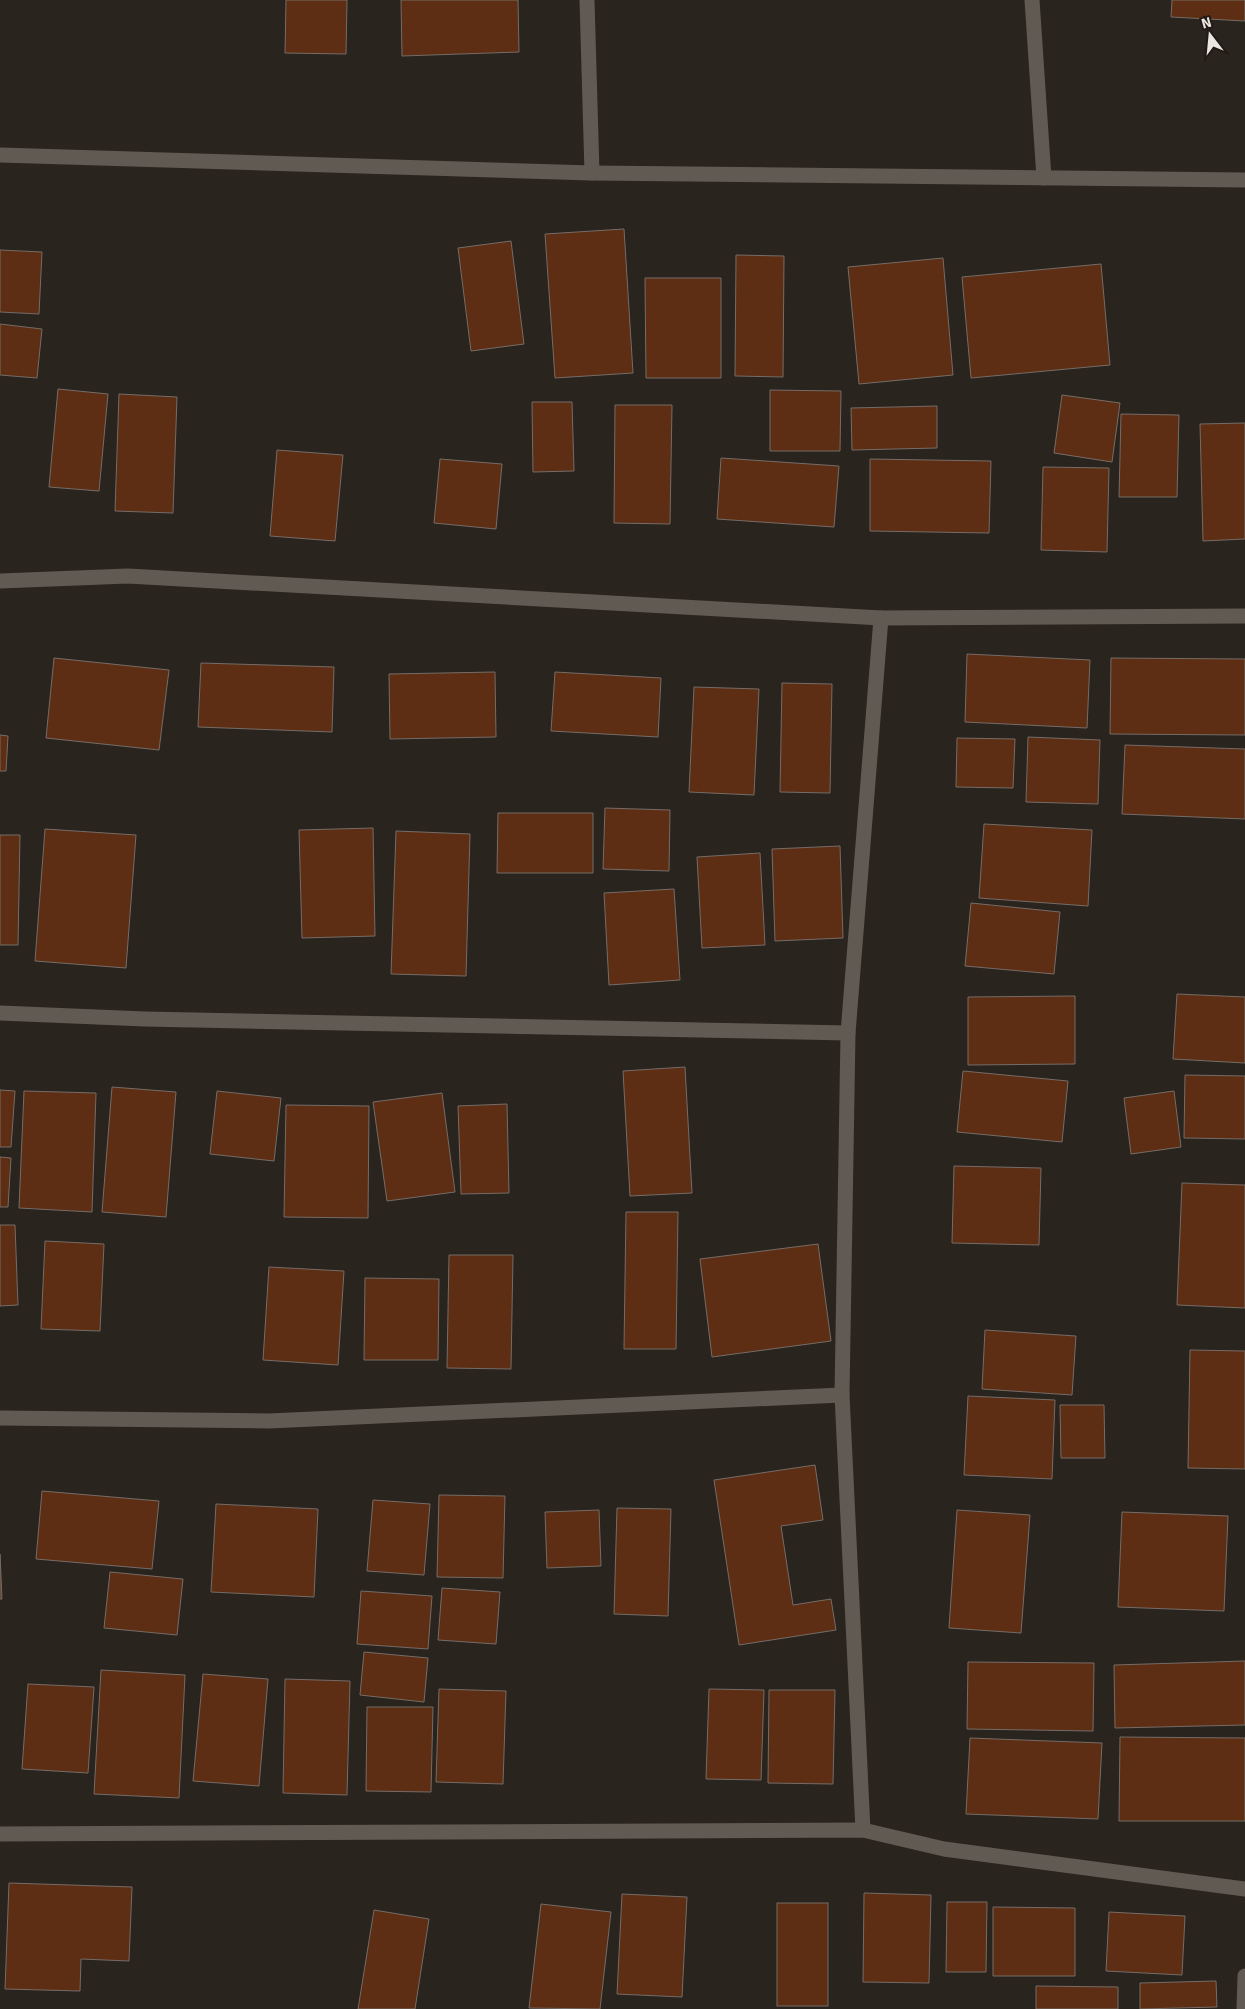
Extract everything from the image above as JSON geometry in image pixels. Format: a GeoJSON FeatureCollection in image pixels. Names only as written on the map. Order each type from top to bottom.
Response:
{"type":"FeatureCollection","features":[{"type":"Feature","properties":{"kind":"street"},"geometry":{"type":"LineString","coordinates":[[587,0],[592,173]]}},
{"type":"Feature","properties":{"kind":"street"},"geometry":{"type":"LineString","coordinates":[[1032,0],[1044,178]]}},
{"type":"Feature","properties":{"kind":"street"},"geometry":{"type":"LineString","coordinates":[[0,155],[592,173],[1245,180]]}},
{"type":"Feature","properties":{"kind":"street"},"geometry":{"type":"LineString","coordinates":[[0,581],[128,576],[881,618],[1245,616]]}},
{"type":"Feature","properties":{"kind":"street"},"geometry":{"type":"LineString","coordinates":[[863,1830],[842,1395],[848,1033],[881,618]]}},
{"type":"Feature","properties":{"kind":"street"},"geometry":{"type":"LineString","coordinates":[[0,1013],[145,1019],[848,1033]]}},
{"type":"Feature","properties":{"kind":"street"},"geometry":{"type":"LineString","coordinates":[[0,1418],[269,1421],[842,1395]]}},
{"type":"Feature","properties":{"kind":"street"},"geometry":{"type":"LineString","coordinates":[[0,1834],[863,1830],[944,1849],[1245,1889]]}},
{"type":"Feature","properties":{"kind":"street"},"geometry":{"type":"LineString","coordinates":[[1244,2009],[1245,1976]]}},
{"type":"Feature","properties":{"kind":"building"},"geometry":{"type":"Polygon","coordinates":[[[286,0],[347,0],[346,54],[285,53],[286,0]]]}},
{"type":"Feature","properties":{"kind":"building"},"geometry":{"type":"Polygon","coordinates":[[[401,0],[518,0],[519,52],[402,56],[401,0]]]}},
{"type":"Feature","properties":{"kind":"building"},"geometry":{"type":"Polygon","coordinates":[[[1172,0],[1245,0],[1245,21],[1171,17],[1172,0]]]}},
{"type":"Feature","properties":{"kind":"building"},"geometry":{"type":"Polygon","coordinates":[[[624,229],[633,373],[555,378],[545,234],[624,229]]]}},
{"type":"Feature","properties":{"kind":"building"},"geometry":{"type":"Polygon","coordinates":[[[511,241],[524,344],[471,351],[458,248],[511,241]]]}},
{"type":"Feature","properties":{"kind":"building"},"geometry":{"type":"Polygon","coordinates":[[[0,250],[42,252],[39,314],[0,312],[0,250]]]}},
{"type":"Feature","properties":{"kind":"building"},"geometry":{"type":"Polygon","coordinates":[[[736,255],[784,256],[783,377],[735,376],[736,255]]]}},
{"type":"Feature","properties":{"kind":"building"},"geometry":{"type":"Polygon","coordinates":[[[943,258],[953,375],[859,384],[848,267],[943,258]]]}},
{"type":"Feature","properties":{"kind":"building"},"geometry":{"type":"Polygon","coordinates":[[[1101,264],[1110,365],[971,378],[962,277],[1101,264]]]}},
{"type":"Feature","properties":{"kind":"building"},"geometry":{"type":"Polygon","coordinates":[[[645,278],[721,278],[721,378],[646,378],[645,278]]]}},
{"type":"Feature","properties":{"kind":"building"},"geometry":{"type":"Polygon","coordinates":[[[0,324],[42,329],[37,378],[0,375],[0,324]]]}},
{"type":"Feature","properties":{"kind":"building"},"geometry":{"type":"Polygon","coordinates":[[[58,389],[108,394],[99,491],[49,487],[58,389]]]}},
{"type":"Feature","properties":{"kind":"building"},"geometry":{"type":"Polygon","coordinates":[[[770,390],[841,391],[840,451],[770,451],[770,390]]]}},
{"type":"Feature","properties":{"kind":"building"},"geometry":{"type":"Polygon","coordinates":[[[119,394],[177,397],[173,513],[115,511],[119,394]]]}},
{"type":"Feature","properties":{"kind":"building"},"geometry":{"type":"Polygon","coordinates":[[[1062,395],[1120,403],[1112,462],[1054,453],[1062,395]]]}},
{"type":"Feature","properties":{"kind":"building"},"geometry":{"type":"Polygon","coordinates":[[[532,402],[572,402],[574,471],[533,472],[532,402]]]}},
{"type":"Feature","properties":{"kind":"building"},"geometry":{"type":"Polygon","coordinates":[[[615,405],[672,405],[670,524],[614,523],[615,405]]]}},
{"type":"Feature","properties":{"kind":"building"},"geometry":{"type":"Polygon","coordinates":[[[937,406],[937,448],[852,450],[851,408],[937,406]]]}},
{"type":"Feature","properties":{"kind":"building"},"geometry":{"type":"Polygon","coordinates":[[[1121,414],[1179,415],[1177,497],[1119,497],[1121,414]]]}},
{"type":"Feature","properties":{"kind":"building"},"geometry":{"type":"Polygon","coordinates":[[[1245,423],[1245,539],[1203,541],[1200,424],[1245,423]]]}},
{"type":"Feature","properties":{"kind":"building"},"geometry":{"type":"Polygon","coordinates":[[[277,450],[343,455],[335,541],[270,536],[277,450]]]}},
{"type":"Feature","properties":{"kind":"building"},"geometry":{"type":"Polygon","coordinates":[[[721,458],[839,466],[834,527],[717,519],[721,458]]]}},
{"type":"Feature","properties":{"kind":"building"},"geometry":{"type":"Polygon","coordinates":[[[440,459],[502,464],[496,529],[434,523],[440,459]]]}},
{"type":"Feature","properties":{"kind":"building"},"geometry":{"type":"Polygon","coordinates":[[[870,459],[991,461],[989,533],[870,531],[870,459]]]}},
{"type":"Feature","properties":{"kind":"building"},"geometry":{"type":"Polygon","coordinates":[[[1043,467],[1109,468],[1107,552],[1041,550],[1043,467]]]}},
{"type":"Feature","properties":{"kind":"building"},"geometry":{"type":"Polygon","coordinates":[[[967,654],[1090,660],[1087,728],[965,722],[967,654]]]}},
{"type":"Feature","properties":{"kind":"building"},"geometry":{"type":"Polygon","coordinates":[[[54,658],[169,670],[159,750],[46,738],[54,658]]]}},
{"type":"Feature","properties":{"kind":"building"},"geometry":{"type":"Polygon","coordinates":[[[1111,658],[1245,659],[1245,735],[1110,734],[1111,658]]]}},
{"type":"Feature","properties":{"kind":"building"},"geometry":{"type":"Polygon","coordinates":[[[201,663],[334,667],[332,732],[198,727],[201,663]]]}},
{"type":"Feature","properties":{"kind":"building"},"geometry":{"type":"Polygon","coordinates":[[[495,672],[496,737],[390,739],[389,674],[495,672]]]}},
{"type":"Feature","properties":{"kind":"building"},"geometry":{"type":"Polygon","coordinates":[[[555,672],[661,678],[658,737],[551,731],[555,672]]]}},
{"type":"Feature","properties":{"kind":"building"},"geometry":{"type":"Polygon","coordinates":[[[782,683],[832,684],[830,793],[780,792],[782,683]]]}},
{"type":"Feature","properties":{"kind":"building"},"geometry":{"type":"Polygon","coordinates":[[[694,687],[759,689],[754,795],[689,792],[694,687]]]}},
{"type":"Feature","properties":{"kind":"building"},"geometry":{"type":"Polygon","coordinates":[[[0,735],[8,736],[6,771],[0,771],[0,735]]]}},
{"type":"Feature","properties":{"kind":"building"},"geometry":{"type":"Polygon","coordinates":[[[1028,737],[1100,740],[1098,804],[1026,802],[1028,737]]]}},
{"type":"Feature","properties":{"kind":"building"},"geometry":{"type":"Polygon","coordinates":[[[957,738],[1015,739],[1013,788],[956,787],[957,738]]]}},
{"type":"Feature","properties":{"kind":"building"},"geometry":{"type":"Polygon","coordinates":[[[1125,745],[1245,749],[1245,819],[1122,814],[1125,745]]]}},
{"type":"Feature","properties":{"kind":"building"},"geometry":{"type":"Polygon","coordinates":[[[605,808],[670,810],[669,871],[603,869],[605,808]]]}},
{"type":"Feature","properties":{"kind":"building"},"geometry":{"type":"Polygon","coordinates":[[[498,813],[593,813],[593,873],[497,873],[498,813]]]}},
{"type":"Feature","properties":{"kind":"building"},"geometry":{"type":"Polygon","coordinates":[[[984,824],[1092,830],[1088,906],[979,898],[984,824]]]}},
{"type":"Feature","properties":{"kind":"building"},"geometry":{"type":"Polygon","coordinates":[[[373,828],[375,936],[302,938],[299,830],[373,828]]]}},
{"type":"Feature","properties":{"kind":"building"},"geometry":{"type":"Polygon","coordinates":[[[45,829],[136,835],[126,968],[35,961],[45,829]]]}},
{"type":"Feature","properties":{"kind":"building"},"geometry":{"type":"Polygon","coordinates":[[[396,831],[470,834],[466,976],[391,974],[396,831]]]}},
{"type":"Feature","properties":{"kind":"building"},"geometry":{"type":"Polygon","coordinates":[[[0,835],[20,835],[18,945],[0,945],[0,835]]]}},
{"type":"Feature","properties":{"kind":"building"},"geometry":{"type":"Polygon","coordinates":[[[840,846],[843,938],[775,941],[772,849],[840,846]]]}},
{"type":"Feature","properties":{"kind":"building"},"geometry":{"type":"Polygon","coordinates":[[[760,853],[765,945],[702,948],[697,857],[760,853]]]}},
{"type":"Feature","properties":{"kind":"building"},"geometry":{"type":"Polygon","coordinates":[[[674,889],[680,980],[609,985],[604,893],[674,889]]]}},
{"type":"Feature","properties":{"kind":"building"},"geometry":{"type":"Polygon","coordinates":[[[971,903],[1060,912],[1054,974],[965,966],[971,903]]]}},
{"type":"Feature","properties":{"kind":"building"},"geometry":{"type":"Polygon","coordinates":[[[1177,994],[1245,997],[1245,1063],[1173,1059],[1177,994]]]}},
{"type":"Feature","properties":{"kind":"building"},"geometry":{"type":"Polygon","coordinates":[[[1075,996],[1075,1064],[968,1065],[968,997],[1075,996]]]}},
{"type":"Feature","properties":{"kind":"building"},"geometry":{"type":"Polygon","coordinates":[[[685,1067],[692,1193],[630,1196],[623,1071],[685,1067]]]}},
{"type":"Feature","properties":{"kind":"building"},"geometry":{"type":"Polygon","coordinates":[[[963,1071],[1068,1081],[1062,1142],[957,1132],[963,1071]]]}},
{"type":"Feature","properties":{"kind":"building"},"geometry":{"type":"Polygon","coordinates":[[[1185,1075],[1245,1076],[1245,1139],[1184,1138],[1185,1075]]]}},
{"type":"Feature","properties":{"kind":"building"},"geometry":{"type":"Polygon","coordinates":[[[112,1087],[176,1092],[166,1217],[102,1212],[112,1087]]]}},
{"type":"Feature","properties":{"kind":"building"},"geometry":{"type":"Polygon","coordinates":[[[0,1090],[15,1091],[11,1147],[0,1147],[0,1090]]]}},
{"type":"Feature","properties":{"kind":"building"},"geometry":{"type":"Polygon","coordinates":[[[24,1091],[96,1093],[92,1212],[19,1208],[24,1091]]]}},
{"type":"Feature","properties":{"kind":"building"},"geometry":{"type":"Polygon","coordinates":[[[217,1091],[281,1098],[274,1161],[210,1154],[217,1091]]]}},
{"type":"Feature","properties":{"kind":"building"},"geometry":{"type":"Polygon","coordinates":[[[1174,1091],[1181,1147],[1131,1154],[1124,1098],[1174,1091]]]}},
{"type":"Feature","properties":{"kind":"building"},"geometry":{"type":"Polygon","coordinates":[[[442,1093],[455,1192],[387,1201],[373,1102],[442,1093]]]}},
{"type":"Feature","properties":{"kind":"building"},"geometry":{"type":"Polygon","coordinates":[[[507,1104],[509,1193],[461,1194],[458,1106],[507,1104]]]}},
{"type":"Feature","properties":{"kind":"building"},"geometry":{"type":"Polygon","coordinates":[[[286,1105],[369,1106],[368,1218],[284,1217],[286,1105]]]}},
{"type":"Feature","properties":{"kind":"building"},"geometry":{"type":"Polygon","coordinates":[[[0,1157],[11,1158],[8,1207],[0,1207],[0,1157]]]}},
{"type":"Feature","properties":{"kind":"building"},"geometry":{"type":"Polygon","coordinates":[[[954,1166],[1041,1168],[1039,1245],[952,1243],[954,1166]]]}},
{"type":"Feature","properties":{"kind":"building"},"geometry":{"type":"Polygon","coordinates":[[[1182,1183],[1245,1185],[1245,1308],[1177,1305],[1182,1183]]]}},
{"type":"Feature","properties":{"kind":"building"},"geometry":{"type":"Polygon","coordinates":[[[626,1212],[678,1212],[676,1349],[624,1349],[626,1212]]]}},
{"type":"Feature","properties":{"kind":"building"},"geometry":{"type":"Polygon","coordinates":[[[0,1225],[15,1225],[18,1305],[0,1306],[0,1225]]]}},
{"type":"Feature","properties":{"kind":"building"},"geometry":{"type":"Polygon","coordinates":[[[45,1241],[104,1244],[100,1331],[41,1329],[45,1241]]]}},
{"type":"Feature","properties":{"kind":"building"},"geometry":{"type":"Polygon","coordinates":[[[818,1244],[831,1341],[712,1357],[700,1259],[818,1244]]]}},
{"type":"Feature","properties":{"kind":"building"},"geometry":{"type":"Polygon","coordinates":[[[449,1255],[513,1255],[511,1369],[447,1368],[449,1255]]]}},
{"type":"Feature","properties":{"kind":"building"},"geometry":{"type":"Polygon","coordinates":[[[269,1267],[344,1271],[338,1365],[263,1360],[269,1267]]]}},
{"type":"Feature","properties":{"kind":"building"},"geometry":{"type":"Polygon","coordinates":[[[365,1278],[439,1279],[438,1360],[364,1360],[365,1278]]]}},
{"type":"Feature","properties":{"kind":"building"},"geometry":{"type":"Polygon","coordinates":[[[985,1330],[1076,1336],[1072,1395],[982,1389],[985,1330]]]}},
{"type":"Feature","properties":{"kind":"building"},"geometry":{"type":"Polygon","coordinates":[[[1190,1350],[1245,1351],[1245,1469],[1188,1468],[1190,1350]]]}},
{"type":"Feature","properties":{"kind":"building"},"geometry":{"type":"Polygon","coordinates":[[[968,1396],[1055,1400],[1052,1479],[964,1475],[968,1396]]]}},
{"type":"Feature","properties":{"kind":"building"},"geometry":{"type":"Polygon","coordinates":[[[1060,1405],[1104,1405],[1105,1458],[1061,1458],[1060,1405]]]}},
{"type":"Feature","properties":{"kind":"building"},"geometry":{"type":"Polygon","coordinates":[[[815,1465],[823,1520],[781,1526],[793,1605],[831,1599],[836,1630],[739,1645],[714,1480],[815,1465]]]}},
{"type":"Feature","properties":{"kind":"building"},"geometry":{"type":"Polygon","coordinates":[[[42,1491],[159,1501],[152,1569],[36,1559],[42,1491]]]}},
{"type":"Feature","properties":{"kind":"building"},"geometry":{"type":"Polygon","coordinates":[[[439,1495],[505,1496],[503,1578],[437,1577],[439,1495]]]}},
{"type":"Feature","properties":{"kind":"building"},"geometry":{"type":"Polygon","coordinates":[[[373,1500],[430,1504],[424,1575],[367,1571],[373,1500]]]}},
{"type":"Feature","properties":{"kind":"building"},"geometry":{"type":"Polygon","coordinates":[[[216,1504],[318,1509],[314,1597],[211,1592],[216,1504]]]}},
{"type":"Feature","properties":{"kind":"building"},"geometry":{"type":"Polygon","coordinates":[[[617,1508],[671,1509],[668,1616],[614,1614],[617,1508]]]}},
{"type":"Feature","properties":{"kind":"building"},"geometry":{"type":"Polygon","coordinates":[[[599,1510],[601,1566],[547,1568],[545,1512],[599,1510]]]}},
{"type":"Feature","properties":{"kind":"building"},"geometry":{"type":"Polygon","coordinates":[[[957,1510],[1030,1515],[1021,1633],[949,1628],[957,1510]]]}},
{"type":"Feature","properties":{"kind":"building"},"geometry":{"type":"Polygon","coordinates":[[[1122,1512],[1228,1516],[1224,1611],[1118,1607],[1122,1512]]]}},
{"type":"Feature","properties":{"kind":"building"},"geometry":{"type":"Polygon","coordinates":[[[0,1554],[2,1599],[0,1599],[0,1554]]]}},
{"type":"Feature","properties":{"kind":"building"},"geometry":{"type":"Polygon","coordinates":[[[110,1572],[183,1579],[177,1635],[104,1628],[110,1572]]]}},
{"type":"Feature","properties":{"kind":"building"},"geometry":{"type":"Polygon","coordinates":[[[442,1588],[500,1592],[496,1644],[438,1640],[442,1588]]]}},
{"type":"Feature","properties":{"kind":"building"},"geometry":{"type":"Polygon","coordinates":[[[361,1591],[432,1596],[428,1649],[357,1644],[361,1591]]]}},
{"type":"Feature","properties":{"kind":"building"},"geometry":{"type":"Polygon","coordinates":[[[364,1652],[428,1658],[424,1702],[360,1695],[364,1652]]]}},
{"type":"Feature","properties":{"kind":"building"},"geometry":{"type":"Polygon","coordinates":[[[1245,1661],[1245,1725],[1115,1728],[1114,1665],[1245,1661]]]}},
{"type":"Feature","properties":{"kind":"building"},"geometry":{"type":"Polygon","coordinates":[[[968,1662],[1094,1663],[1093,1731],[967,1729],[968,1662]]]}},
{"type":"Feature","properties":{"kind":"building"},"geometry":{"type":"Polygon","coordinates":[[[101,1670],[185,1675],[179,1798],[94,1794],[101,1670]]]}},
{"type":"Feature","properties":{"kind":"building"},"geometry":{"type":"Polygon","coordinates":[[[203,1674],[268,1679],[259,1786],[193,1781],[203,1674]]]}},
{"type":"Feature","properties":{"kind":"building"},"geometry":{"type":"Polygon","coordinates":[[[285,1679],[350,1681],[347,1795],[283,1793],[285,1679]]]}},
{"type":"Feature","properties":{"kind":"building"},"geometry":{"type":"Polygon","coordinates":[[[28,1684],[94,1687],[88,1773],[22,1769],[28,1684]]]}},
{"type":"Feature","properties":{"kind":"building"},"geometry":{"type":"Polygon","coordinates":[[[439,1689],[506,1691],[503,1784],[436,1782],[439,1689]]]}},
{"type":"Feature","properties":{"kind":"building"},"geometry":{"type":"Polygon","coordinates":[[[709,1689],[764,1690],[761,1780],[706,1779],[709,1689]]]}},
{"type":"Feature","properties":{"kind":"building"},"geometry":{"type":"Polygon","coordinates":[[[769,1690],[835,1690],[833,1784],[768,1783],[769,1690]]]}},
{"type":"Feature","properties":{"kind":"building"},"geometry":{"type":"Polygon","coordinates":[[[367,1707],[433,1707],[431,1792],[366,1791],[367,1707]]]}},
{"type":"Feature","properties":{"kind":"building"},"geometry":{"type":"Polygon","coordinates":[[[1120,1737],[1245,1738],[1245,1821],[1119,1821],[1120,1737]]]}},
{"type":"Feature","properties":{"kind":"building"},"geometry":{"type":"Polygon","coordinates":[[[970,1738],[1102,1743],[1098,1819],[966,1814],[970,1738]]]}},
{"type":"Feature","properties":{"kind":"building"},"geometry":{"type":"Polygon","coordinates":[[[9,1883],[132,1887],[129,1961],[81,1959],[80,1991],[5,1989],[9,1883]]]}},
{"type":"Feature","properties":{"kind":"building"},"geometry":{"type":"Polygon","coordinates":[[[864,1893],[931,1895],[929,1983],[863,1982],[864,1893]]]}},
{"type":"Feature","properties":{"kind":"building"},"geometry":{"type":"Polygon","coordinates":[[[622,1894],[687,1897],[682,1997],[617,1994],[622,1894]]]}},
{"type":"Feature","properties":{"kind":"building"},"geometry":{"type":"Polygon","coordinates":[[[947,1902],[987,1902],[986,1972],[946,1972],[947,1902]]]}},
{"type":"Feature","properties":{"kind":"building"},"geometry":{"type":"Polygon","coordinates":[[[777,1903],[828,1903],[828,2006],[777,2006],[777,1903]]]}},
{"type":"Feature","properties":{"kind":"building"},"geometry":{"type":"Polygon","coordinates":[[[541,1904],[611,1912],[600,2009],[529,2008],[541,1904]]]}},
{"type":"Feature","properties":{"kind":"building"},"geometry":{"type":"Polygon","coordinates":[[[993,1907],[1075,1908],[1075,1976],[993,1976],[993,1907]]]}},
{"type":"Feature","properties":{"kind":"building"},"geometry":{"type":"Polygon","coordinates":[[[374,1910],[429,1919],[415,2009],[358,2009],[374,1910]]]}},
{"type":"Feature","properties":{"kind":"building"},"geometry":{"type":"Polygon","coordinates":[[[1109,1912],[1185,1916],[1182,1975],[1106,1971],[1109,1912]]]}},
{"type":"Feature","properties":{"kind":"building"},"geometry":{"type":"Polygon","coordinates":[[[1216,1981],[1217,2007],[1140,2009],[1140,1983],[1216,1981]]]}},
{"type":"Feature","properties":{"kind":"building"},"geometry":{"type":"Polygon","coordinates":[[[1036,1986],[1118,1987],[1118,2009],[1036,2009],[1036,1986]]]}}]}
